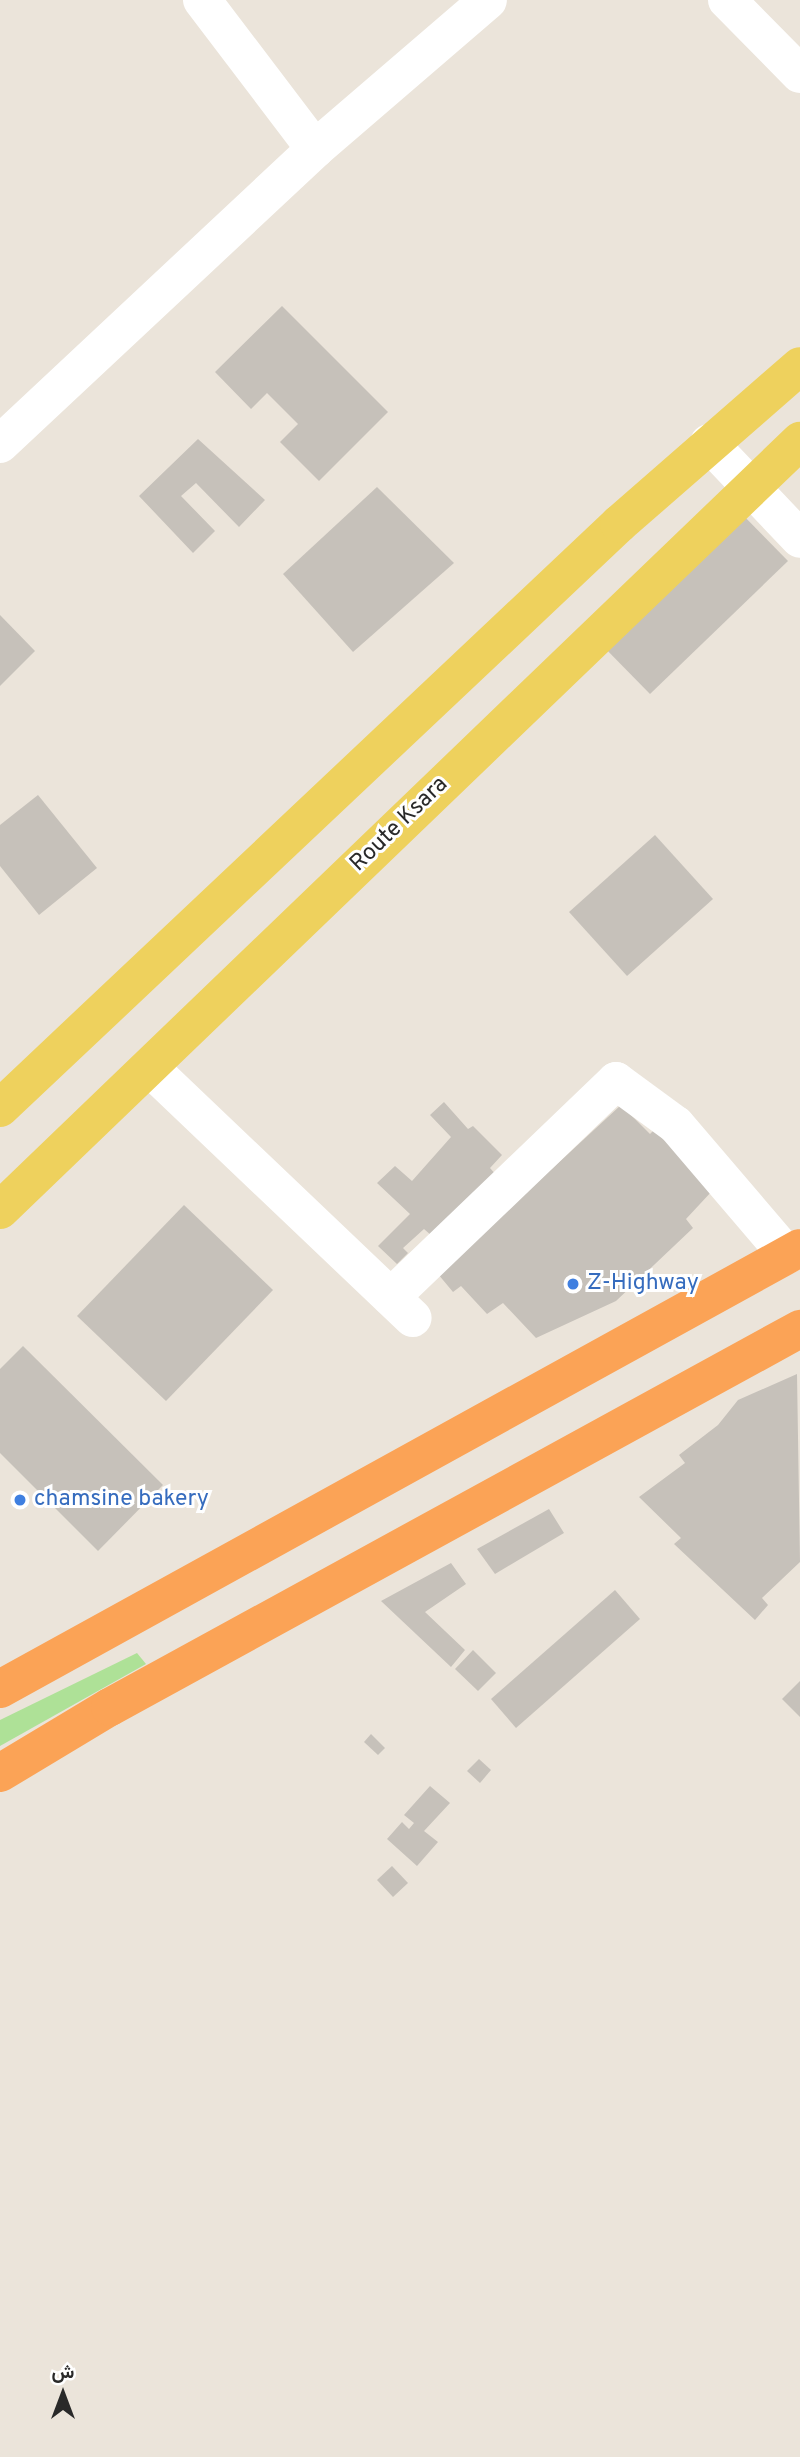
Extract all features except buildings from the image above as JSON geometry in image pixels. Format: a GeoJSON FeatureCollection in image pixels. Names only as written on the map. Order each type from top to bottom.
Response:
{"type":"FeatureCollection","features":[{"type":"Feature","properties":{"kind":"highway"},"geometry":{"type":"LineString","coordinates":[[0,1689],[793,1252]]}},
{"type":"Feature","properties":{"kind":"highway"},"geometry":{"type":"LineString","coordinates":[[0,1773],[110,1707],[800,1329]]}},
{"type":"Feature","properties":{"kind":"main road"},"geometry":{"type":"LineString","coordinates":[[0,1108],[709,443],[800,366]]}},
{"type":"Feature","properties":{"kind":"main road","name":"Route Ksara"},"geometry":{"type":"LineString","coordinates":[[0,1210],[800,441]]}},
{"type":"Feature","properties":{"kind":"street"},"geometry":{"type":"LineString","coordinates":[[202,0],[315,149]]}},
{"type":"Feature","properties":{"kind":"street"},"geometry":{"type":"LineString","coordinates":[[0,444],[315,149],[488,0]]}},
{"type":"Feature","properties":{"kind":"street"},"geometry":{"type":"LineString","coordinates":[[727,0],[800,74]]}},
{"type":"Feature","properties":{"kind":"street"},"geometry":{"type":"LineString","coordinates":[[709,443],[800,539]]}},
{"type":"Feature","properties":{"kind":"street"},"geometry":{"type":"LineString","coordinates":[[149,1067],[402,1308],[616,1081],[676,1125],[793,1252]]}},
{"type":"Feature","properties":{"kind":"green space"},"geometry":{"type":"Polygon","coordinates":[[[137,1653],[146,1664],[0,1746],[0,1720],[137,1653]]]}},
{"type":"Feature","properties":{"kind":"place","name":"Z-Highway"},"geometry":{"type":"Point","coordinates":[573,1284]}},
{"type":"Feature","properties":{"kind":"place","name":"chamsine bakery"},"geometry":{"type":"Point","coordinates":[20,1500]}}]}
